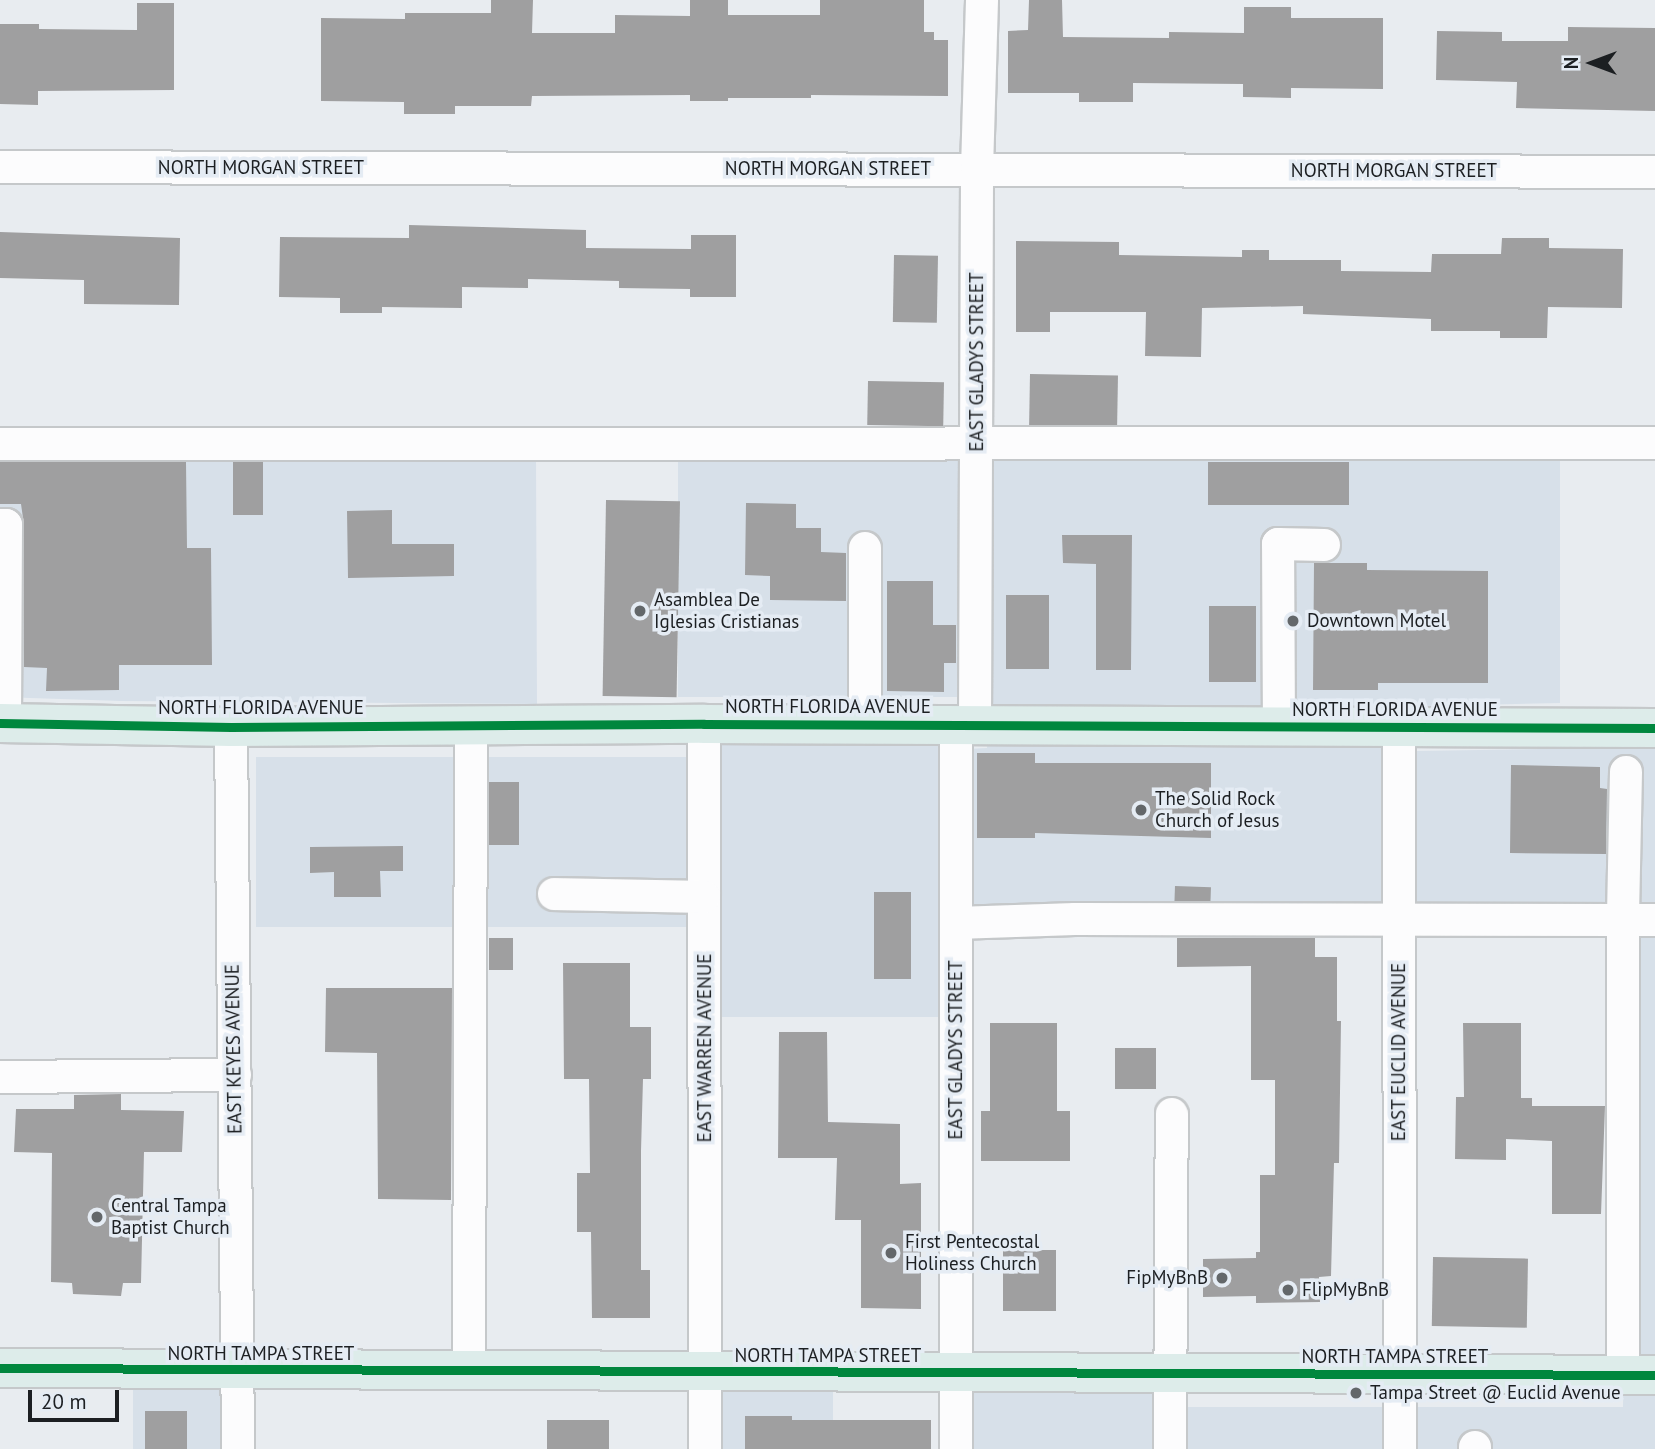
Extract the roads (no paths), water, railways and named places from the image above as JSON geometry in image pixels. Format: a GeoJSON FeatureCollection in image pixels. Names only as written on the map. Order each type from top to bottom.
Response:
{"type":"FeatureCollection","features":[{"type":"Feature","properties":{"kind":"main road","name":"NORTH FLORIDA AVENUE"},"geometry":{"type":"LineString","coordinates":[[3,723],[231,727],[704,723],[1399,729],[1655,728]]}},
{"type":"Feature","properties":{"kind":"main road","name":"NORTH TAMPA STREET"},"geometry":{"type":"LineString","coordinates":[[0,1368],[1639,1375]]}},
{"type":"Feature","properties":{"kind":"street","name":"EAST GLADYS STREET"},"geometry":{"type":"LineString","coordinates":[[956,1449],[956,923],[977,442],[982,0]]}},
{"type":"Feature","properties":{"kind":"street","name":"NORTH MORGAN STREET"},"geometry":{"type":"LineString","coordinates":[[0,167],[1655,172]]}},
{"type":"Feature","properties":{"kind":"street"},"geometry":{"type":"LineString","coordinates":[[0,444],[1655,443]]}},
{"type":"Feature","properties":{"kind":"street"},"geometry":{"type":"LineString","coordinates":[[0,525],[6,525],[3,723]]}},
{"type":"Feature","properties":{"kind":"street"},"geometry":{"type":"LineString","coordinates":[[1279,728],[1278,544],[1324,545]]}},
{"type":"Feature","properties":{"kind":"street"},"geometry":{"type":"LineString","coordinates":[[865,548],[865,724]]}},
{"type":"Feature","properties":{"kind":"street","name":"EAST WARREN AVENUE"},"geometry":{"type":"LineString","coordinates":[[704,723],[705,1449]]}},
{"type":"Feature","properties":{"kind":"street"},"geometry":{"type":"LineString","coordinates":[[468,1372],[471,725]]}},
{"type":"Feature","properties":{"kind":"street","name":"EAST KEYES AVENUE"},"geometry":{"type":"LineString","coordinates":[[231,727],[238,1449]]}},
{"type":"Feature","properties":{"kind":"street","name":"EAST EUCLID AVENUE"},"geometry":{"type":"LineString","coordinates":[[1399,729],[1400,1449]]}},
{"type":"Feature","properties":{"kind":"street"},"geometry":{"type":"LineString","coordinates":[[1626,772],[1623,920],[1639,1375]]}},
{"type":"Feature","properties":{"kind":"street"},"geometry":{"type":"LineString","coordinates":[[554,894],[705,897]]}},
{"type":"Feature","properties":{"kind":"street"},"geometry":{"type":"LineString","coordinates":[[956,923],[1075,919],[1655,920]]}},
{"type":"Feature","properties":{"kind":"street"},"geometry":{"type":"LineString","coordinates":[[0,1077],[235,1075]]}},
{"type":"Feature","properties":{"kind":"street"},"geometry":{"type":"LineString","coordinates":[[1170,1449],[1172,1114]]}},
{"type":"Feature","properties":{"kind":"place","name":"Asamblea De Iglesias Cristianas"},"geometry":{"type":"Point","coordinates":[640,611]}},
{"type":"Feature","properties":{"kind":"place","name":"Downtown Motel"},"geometry":{"type":"Point","coordinates":[1293,621]}},
{"type":"Feature","properties":{"kind":"place","name":"The Solid Rock Church of Jesus"},"geometry":{"type":"Point","coordinates":[1141,810]}},
{"type":"Feature","properties":{"kind":"place","name":"Central Tampa Baptist Church"},"geometry":{"type":"Point","coordinates":[97,1217]}},
{"type":"Feature","properties":{"kind":"place","name":"First Pentecostal Holiness Church"},"geometry":{"type":"Point","coordinates":[891,1253]}},
{"type":"Feature","properties":{"kind":"place","name":"FipMyBnB"},"geometry":{"type":"Point","coordinates":[1222,1278]}},
{"type":"Feature","properties":{"kind":"place","name":"FlipMyBnB"},"geometry":{"type":"Point","coordinates":[1288,1290]}},
{"type":"Feature","properties":{"kind":"place","name":"Tampa Street @ Euclid Avenue"},"geometry":{"type":"Point","coordinates":[1356,1393]}}]}
